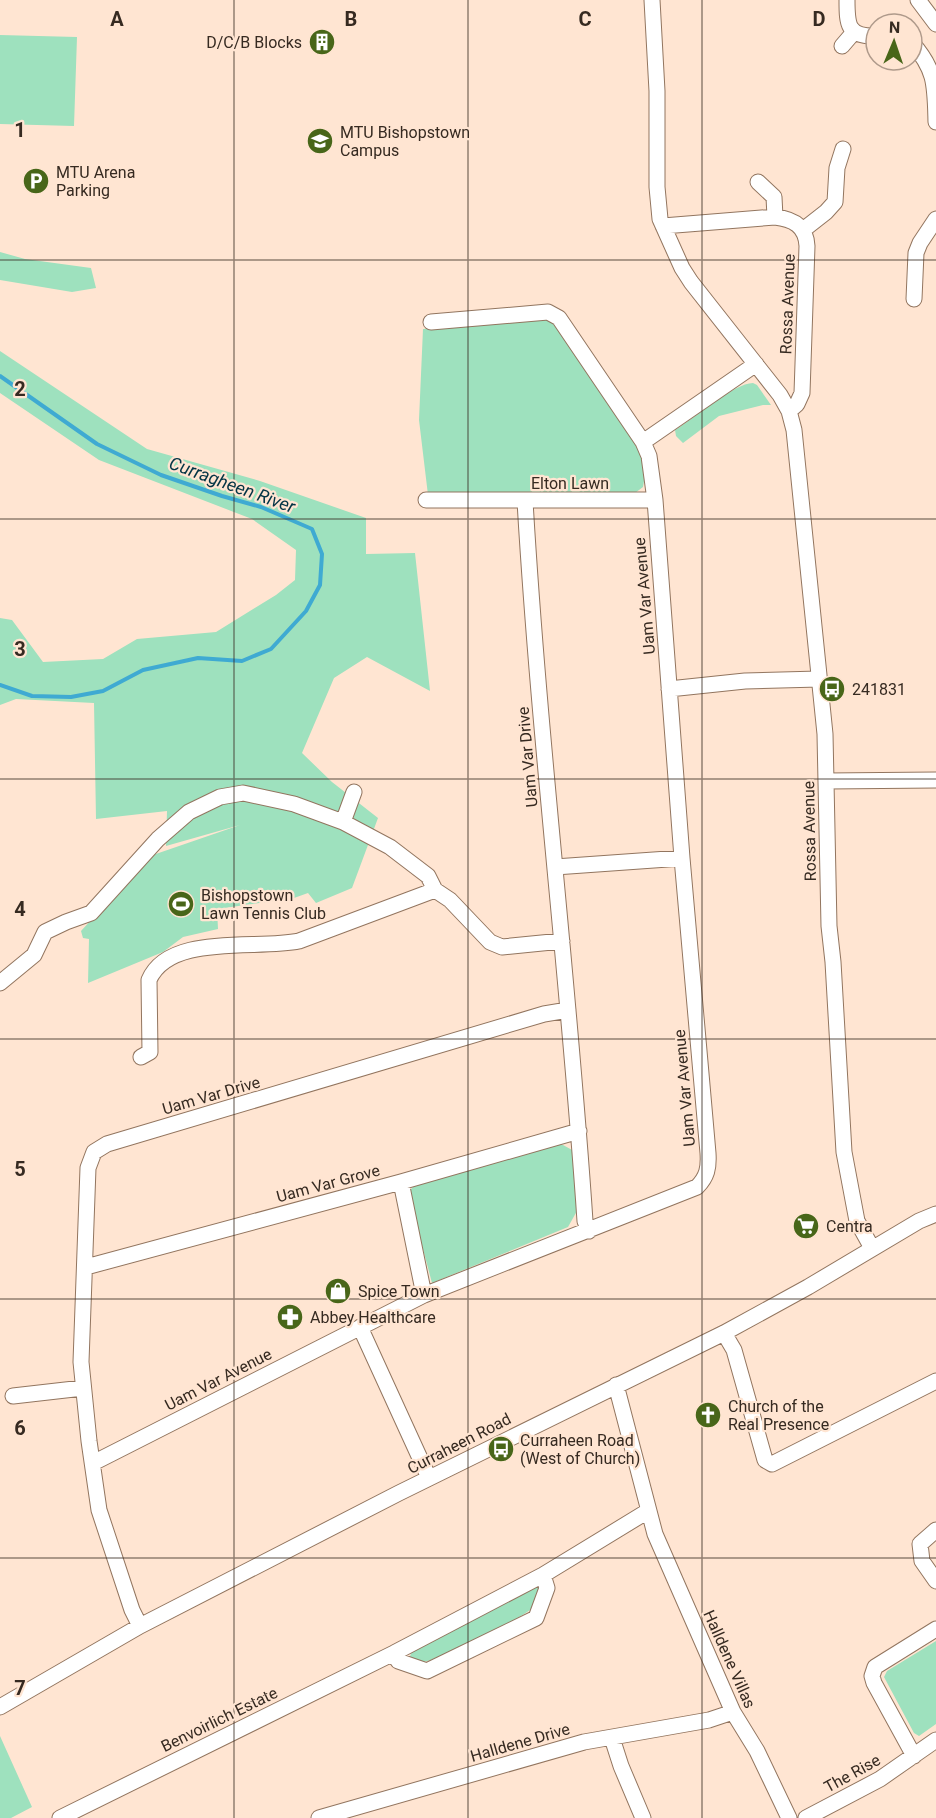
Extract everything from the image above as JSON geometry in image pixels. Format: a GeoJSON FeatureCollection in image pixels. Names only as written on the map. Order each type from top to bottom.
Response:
{"type":"FeatureCollection","features":[{"type":"Feature","properties":{"kind":"street","name":"Rossa Avenue"},"geometry":{"type":"LineString","coordinates":[[652,0],[657,91],[657,195],[658,210],[663,226],[691,282],[780,395],[789,411],[794,430],[827,780],[829,926],[844,1152],[855,1217],[872,1248]]}},
{"type":"Feature","properties":{"kind":"street"},"geometry":{"type":"LineString","coordinates":[[847,0],[848,22],[854,32],[864,36]]}},
{"type":"Feature","properties":{"kind":"street"},"geometry":{"type":"LineString","coordinates":[[918,0],[936,24]]}},
{"type":"Feature","properties":{"kind":"street"},"geometry":{"type":"LineString","coordinates":[[842,46],[854,32]]}},
{"type":"Feature","properties":{"kind":"street"},"geometry":{"type":"LineString","coordinates":[[924,57],[930,65],[933,75],[936,122]]}},
{"type":"Feature","properties":{"kind":"street"},"geometry":{"type":"LineString","coordinates":[[803,230],[824,215],[835,202],[837,168],[843,149]]}},
{"type":"Feature","properties":{"kind":"street"},"geometry":{"type":"LineString","coordinates":[[758,182],[774,197],[775,218]]}},
{"type":"Feature","properties":{"kind":"street","name":"Rossa Avenue"},"geometry":{"type":"LineString","coordinates":[[663,226],[775,218],[791,220],[803,230],[807,240],[807,258],[802,393],[797,404],[789,411]]}},
{"type":"Feature","properties":{"kind":"street"},"geometry":{"type":"LineString","coordinates":[[914,298],[916,253],[936,219]]}},
{"type":"Feature","properties":{"kind":"street"},"geometry":{"type":"LineString","coordinates":[[432,322],[552,313],[562,322],[643,442],[649,456],[655,500]]}},
{"type":"Feature","properties":{"kind":"street"},"geometry":{"type":"LineString","coordinates":[[643,442],[756,364]]}},
{"type":"Feature","properties":{"kind":"street","name":"Elton Lawn"},"geometry":{"type":"LineString","coordinates":[[426,500],[655,500]]}},
{"type":"Feature","properties":{"kind":"street","name":"Uam Var Avenue"},"geometry":{"type":"LineString","coordinates":[[93,1463],[424,1295],[697,1187],[705,1179],[709,1167],[682,858],[655,500]]}},
{"type":"Feature","properties":{"kind":"street","name":"Uam Var Drive"},"geometry":{"type":"LineString","coordinates":[[525,501],[585,1221],[589,1231]]}},
{"type":"Feature","properties":{"kind":"street"},"geometry":{"type":"LineString","coordinates":[[669,689],[734,682],[819,679]]}},
{"type":"Feature","properties":{"kind":"street"},"geometry":{"type":"LineString","coordinates":[[827,780],[936,780]]}},
{"type":"Feature","properties":{"kind":"street"},"geometry":{"type":"LineString","coordinates":[[343,822],[354,792]]}},
{"type":"Feature","properties":{"kind":"street"},"geometry":{"type":"LineString","coordinates":[[0,983],[34,955],[45,932],[91,913],[165,832],[189,812],[220,797],[243,794],[294,804],[343,822],[390,847],[428,876],[435,890],[450,900],[490,942],[502,947],[562,941]]}},
{"type":"Feature","properties":{"kind":"street"},"geometry":{"type":"LineString","coordinates":[[555,867],[682,858]]}},
{"type":"Feature","properties":{"kind":"street"},"geometry":{"type":"LineString","coordinates":[[141,1057],[150,1052],[149,980],[153,971],[176,953],[190,948],[283,944],[299,941],[435,890]]}},
{"type":"Feature","properties":{"kind":"street","name":"Uam Var Drive"},"geometry":{"type":"LineString","coordinates":[[140,1626],[132,1610],[99,1510],[83,1388],[81,1362],[88,1168],[94,1152],[107,1144],[544,1014],[568,1010]]}},
{"type":"Feature","properties":{"kind":"street","name":"Uam Var Grove"},"geometry":{"type":"LineString","coordinates":[[86,1267],[401,1182],[579,1131]]}},
{"type":"Feature","properties":{"kind":"street"},"geometry":{"type":"LineString","coordinates":[[401,1182],[424,1295]]}},
{"type":"Feature","properties":{"kind":"street","name":"Curraheen Road"},"geometry":{"type":"LineString","coordinates":[[0,1707],[140,1626],[429,1478],[724,1333],[808,1287],[919,1221],[936,1214]]}},
{"type":"Feature","properties":{"kind":"street"},"geometry":{"type":"LineString","coordinates":[[360,1327],[429,1478]]}},
{"type":"Feature","properties":{"kind":"street"},"geometry":{"type":"LineString","coordinates":[[724,1333],[734,1350],[765,1460],[772,1464],[936,1381]]}},
{"type":"Feature","properties":{"kind":"street","name":"Halldene Villas"},"geometry":{"type":"LineString","coordinates":[[616,1385],[655,1534],[733,1712],[757,1751],[789,1818]]}},
{"type":"Feature","properties":{"kind":"street"},"geometry":{"type":"LineString","coordinates":[[13,1396],[83,1388]]}},
{"type":"Feature","properties":{"kind":"street","name":"Benvoirlich Estate"},"geometry":{"type":"LineString","coordinates":[[60,1818],[393,1653],[543,1575],[648,1511]]}},
{"type":"Feature","properties":{"kind":"street"},"geometry":{"type":"LineString","coordinates":[[936,1530],[920,1544],[922,1561],[936,1581]]}},
{"type":"Feature","properties":{"kind":"street"},"geometry":{"type":"LineString","coordinates":[[393,1653],[398,1660],[427,1671],[536,1618],[547,1588],[543,1575]]}},
{"type":"Feature","properties":{"kind":"street"},"geometry":{"type":"LineString","coordinates":[[914,1756],[872,1676],[875,1667],[936,1629]]}},
{"type":"Feature","properties":{"kind":"street","name":"Halldene Drive"},"geometry":{"type":"LineString","coordinates":[[319,1818],[584,1742],[709,1720],[733,1712]]}},
{"type":"Feature","properties":{"kind":"street"},"geometry":{"type":"LineString","coordinates":[[612,1738],[643,1818]]}},
{"type":"Feature","properties":{"kind":"street","name":"The Rise"},"geometry":{"type":"LineString","coordinates":[[806,1818],[864,1789],[936,1740]]}},
{"type":"Feature","properties":{"kind":"green space"},"geometry":{"type":"Polygon","coordinates":[[[0,35],[77,37],[74,126],[0,124],[0,35]]]}},
{"type":"Feature","properties":{"kind":"green space"},"geometry":{"type":"Polygon","coordinates":[[[0,252],[25,259],[91,268],[96,288],[72,292],[0,280],[0,252]]]}},
{"type":"Feature","properties":{"kind":"green space"},"geometry":{"type":"Polygon","coordinates":[[[541,319],[553,321],[640,448],[645,475],[643,487],[635,493],[428,495],[419,420],[423,329],[541,319]]]}},
{"type":"Feature","properties":{"kind":"green space"},"geometry":{"type":"Polygon","coordinates":[[[0,351],[147,449],[260,481],[366,518],[366,554],[415,553],[430,691],[367,657],[334,678],[302,753],[332,782],[378,818],[352,888],[316,903],[308,893],[294,898],[217,909],[218,929],[183,937],[163,952],[88,983],[89,939],[83,938],[81,931],[150,856],[240,825],[166,846],[167,811],[96,819],[94,703],[16,699],[0,705],[0,618],[12,620],[43,662],[103,659],[137,639],[216,632],[276,595],[295,580],[296,550],[252,519],[99,460],[0,393],[0,351]]]}},
{"type":"Feature","properties":{"kind":"green space"},"geometry":{"type":"Polygon","coordinates":[[[753,383],[757,385],[771,405],[719,416],[683,443],[676,436],[675,430],[714,402],[735,389],[753,383]]]}},
{"type":"Feature","properties":{"kind":"green space"},"geometry":{"type":"Polygon","coordinates":[[[554,1145],[563,1145],[574,1151],[577,1211],[568,1227],[432,1283],[410,1200],[411,1189],[418,1182],[554,1145]]]}},
{"type":"Feature","properties":{"kind":"green space"},"geometry":{"type":"Polygon","coordinates":[[[540,1586],[539,1592],[534,1606],[515,1619],[435,1658],[422,1662],[409,1659],[412,1651],[540,1586]]]}},
{"type":"Feature","properties":{"kind":"green space"},"geometry":{"type":"Polygon","coordinates":[[[936,1641],[936,1724],[919,1736],[914,1733],[884,1677],[887,1671],[936,1641]]]}},
{"type":"Feature","properties":{"kind":"green space"},"geometry":{"type":"Polygon","coordinates":[[[0,1736],[32,1807],[11,1818],[0,1818],[0,1736]]]}},
{"type":"Feature","properties":{"kind":"waterway","name":"Curragheen River"},"geometry":{"type":"LineString","coordinates":[[0,376],[97,444],[161,475],[261,507],[312,529],[322,554],[320,585],[306,611],[271,649],[242,661],[198,658],[143,670],[103,691],[71,697],[32,696],[0,685]]}},
{"type":"Feature","properties":{"kind":"place","name":"D/C/B Blocks"},"geometry":{"type":"Point","coordinates":[322,42]}},
{"type":"Feature","properties":{"kind":"place","name":"MTU Bishopstown Campus"},"geometry":{"type":"Point","coordinates":[320,141]}},
{"type":"Feature","properties":{"kind":"place","name":"MTU Arena Parking"},"geometry":{"type":"Point","coordinates":[36,181]}},
{"type":"Feature","properties":{"kind":"place","name":"241831"},"geometry":{"type":"Point","coordinates":[832,689]}},
{"type":"Feature","properties":{"kind":"place","name":"Bishopstown Lawn Tennis Club"},"geometry":{"type":"Point","coordinates":[181,904]}},
{"type":"Feature","properties":{"kind":"place","name":"Centra"},"geometry":{"type":"Point","coordinates":[806,1226]}},
{"type":"Feature","properties":{"kind":"place","name":"Spice Town"},"geometry":{"type":"Point","coordinates":[338,1291]}},
{"type":"Feature","properties":{"kind":"place","name":"Abbey Healthcare"},"geometry":{"type":"Point","coordinates":[290,1317]}},
{"type":"Feature","properties":{"kind":"place","name":"Church of the Real Presence"},"geometry":{"type":"Point","coordinates":[708,1415]}},
{"type":"Feature","properties":{"kind":"place","name":"Curraheen Road (West of Church)"},"geometry":{"type":"Point","coordinates":[501,1449]}}]}
